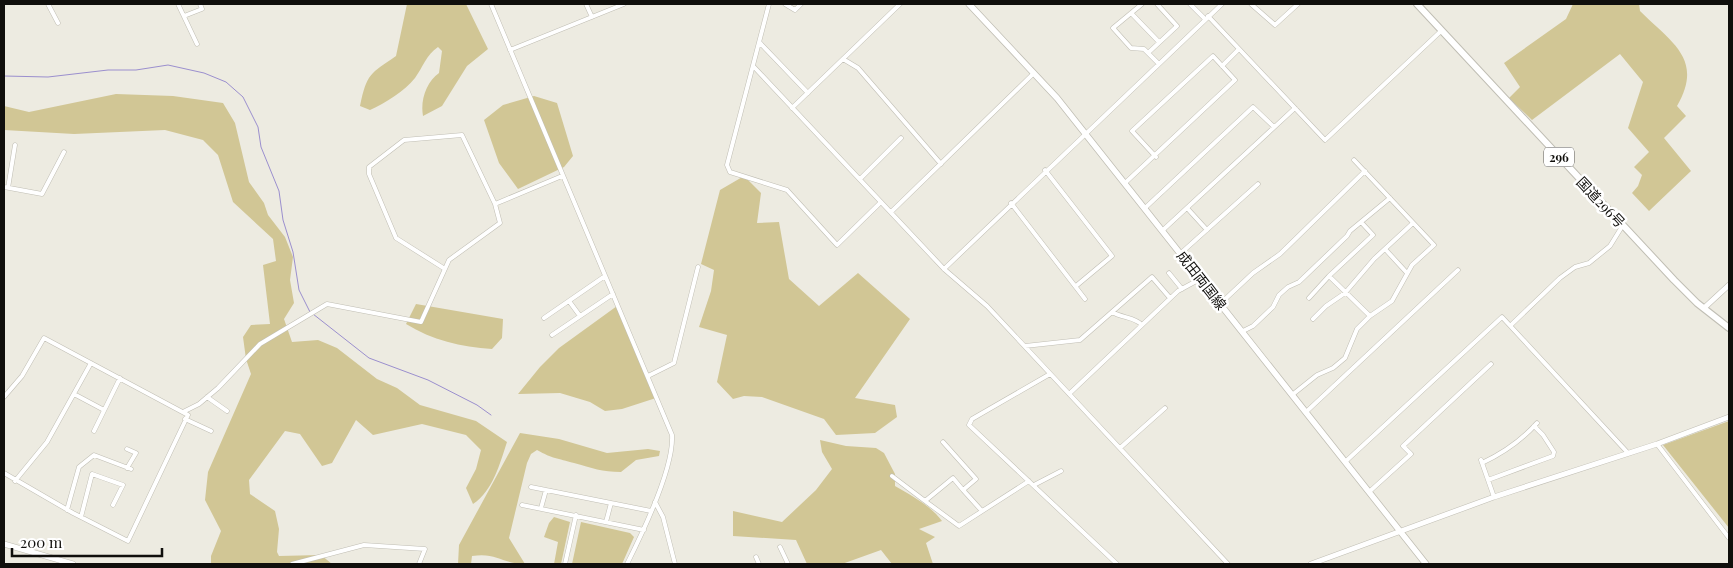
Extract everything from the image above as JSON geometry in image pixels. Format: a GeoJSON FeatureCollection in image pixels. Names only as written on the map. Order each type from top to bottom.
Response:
{"type":"FeatureCollection","features":[{"type":"Feature","properties":{"kind":"highway","name":"国道296号"},"geometry":{"type":"LineString","coordinates":[[1416,4],[1674,280],[1729,328]]}},
{"type":"Feature","properties":{"kind":"main road","name":"成田両国線"},"geometry":{"type":"LineString","coordinates":[[969,4],[1034,73],[1085,133],[1202,278],[1344,462],[1426,564]]}},
{"type":"Feature","properties":{"kind":"street"},"geometry":{"type":"LineString","coordinates":[[48,4],[58,23]]}},
{"type":"Feature","properties":{"kind":"street"},"geometry":{"type":"LineString","coordinates":[[178,4],[197,44]]}},
{"type":"Feature","properties":{"kind":"street"},"geometry":{"type":"LineString","coordinates":[[184,16],[202,9],[200,4]]}},
{"type":"Feature","properties":{"kind":"street"},"geometry":{"type":"LineString","coordinates":[[492,4],[562,176],[670,426],[673,442],[671,456],[644,530],[627,564]]}},
{"type":"Feature","properties":{"kind":"street"},"geometry":{"type":"LineString","coordinates":[[586,4],[592,17]]}},
{"type":"Feature","properties":{"kind":"street"},"geometry":{"type":"LineString","coordinates":[[510,50],[624,4]]}},
{"type":"Feature","properties":{"kind":"street"},"geometry":{"type":"LineString","coordinates":[[769,4],[727,165],[730,172],[787,190],[837,244],[881,202]]}},
{"type":"Feature","properties":{"kind":"street"},"geometry":{"type":"LineString","coordinates":[[785,4],[795,10],[801,4]]}},
{"type":"Feature","properties":{"kind":"street"},"geometry":{"type":"LineString","coordinates":[[792,108],[900,4]]}},
{"type":"Feature","properties":{"kind":"street"},"geometry":{"type":"LineString","coordinates":[[1142,4],[1113,28],[1131,48],[1144,49],[1158,63]]}},
{"type":"Feature","properties":{"kind":"street"},"geometry":{"type":"LineString","coordinates":[[1148,53],[1177,26],[1156,4]]}},
{"type":"Feature","properties":{"kind":"street"},"geometry":{"type":"LineString","coordinates":[[1190,4],[1239,49],[1325,140],[1441,31]]}},
{"type":"Feature","properties":{"kind":"street"},"geometry":{"type":"LineString","coordinates":[[944,269],[1045,170],[1222,4]]}},
{"type":"Feature","properties":{"kind":"street"},"geometry":{"type":"LineString","coordinates":[[1251,4],[1275,25],[1298,4]]}},
{"type":"Feature","properties":{"kind":"street"},"geometry":{"type":"LineString","coordinates":[[1131,13],[1159,42]]}},
{"type":"Feature","properties":{"kind":"street"},"geometry":{"type":"LineString","coordinates":[[760,43],[808,93]]}},
{"type":"Feature","properties":{"kind":"street"},"geometry":{"type":"LineString","coordinates":[[1222,66],[1239,49]]}},
{"type":"Feature","properties":{"kind":"street"},"geometry":{"type":"LineString","coordinates":[[1125,183],[1156,157],[1236,80],[1213,56],[1132,131],[1156,157]]}},
{"type":"Feature","properties":{"kind":"street"},"geometry":{"type":"LineString","coordinates":[[843,59],[858,68],[941,164]]}},
{"type":"Feature","properties":{"kind":"street"},"geometry":{"type":"LineString","coordinates":[[754,67],[944,269],[987,306],[1228,564]]}},
{"type":"Feature","properties":{"kind":"street"},"geometry":{"type":"LineString","coordinates":[[891,212],[1034,73]]}},
{"type":"Feature","properties":{"kind":"street"},"geometry":{"type":"LineString","coordinates":[[1145,208],[1253,107],[1274,127]]}},
{"type":"Feature","properties":{"kind":"street"},"geometry":{"type":"LineString","coordinates":[[1163,230],[1295,108]]}},
{"type":"Feature","properties":{"kind":"street"},"geometry":{"type":"LineString","coordinates":[[183,412],[207,397],[237,370],[260,344],[327,304],[421,322],[445,269],[449,260],[500,223],[494,204],[462,136],[404,140],[369,167],[369,174],[396,238],[445,269]]}},
{"type":"Feature","properties":{"kind":"street"},"geometry":{"type":"LineString","coordinates":[[860,179],[901,138]]}},
{"type":"Feature","properties":{"kind":"street"},"geometry":{"type":"LineString","coordinates":[[15,145],[6,188],[42,194],[64,152]]}},
{"type":"Feature","properties":{"kind":"street"},"geometry":{"type":"LineString","coordinates":[[1292,395],[1317,374],[1333,368],[1346,358],[1357,329],[1370,316],[1392,300],[1412,265],[1434,245],[1354,160]]}},
{"type":"Feature","properties":{"kind":"street"},"geometry":{"type":"LineString","coordinates":[[1045,170],[1112,256],[1076,286]]}},
{"type":"Feature","properties":{"kind":"street"},"geometry":{"type":"LineString","coordinates":[[1221,303],[1253,273],[1280,254],[1365,171]]}},
{"type":"Feature","properties":{"kind":"street"},"geometry":{"type":"LineString","coordinates":[[494,204],[562,176]]}},
{"type":"Feature","properties":{"kind":"street"},"geometry":{"type":"LineString","coordinates":[[1181,253],[1258,184]]}},
{"type":"Feature","properties":{"kind":"street"},"geometry":{"type":"LineString","coordinates":[[1242,331],[1253,326],[1273,307],[1279,295],[1288,287],[1299,282],[1360,222],[1390,198]]}},
{"type":"Feature","properties":{"kind":"street"},"geometry":{"type":"LineString","coordinates":[[1011,204],[1086,299]]}},
{"type":"Feature","properties":{"kind":"street"},"geometry":{"type":"LineString","coordinates":[[1187,208],[1207,230]]}},
{"type":"Feature","properties":{"kind":"street"},"geometry":{"type":"LineString","coordinates":[[1309,298],[1329,276],[1373,235],[1360,222]]}},
{"type":"Feature","properties":{"kind":"street"},"geometry":{"type":"LineString","coordinates":[[1313,318],[1345,293],[1385,249],[1413,223]]}},
{"type":"Feature","properties":{"kind":"street"},"geometry":{"type":"LineString","coordinates":[[1511,325],[1560,278],[1575,267],[1589,263],[1610,246],[1623,226]]}},
{"type":"Feature","properties":{"kind":"street"},"geometry":{"type":"LineString","coordinates":[[1385,249],[1407,273]]}},
{"type":"Feature","properties":{"kind":"street"},"geometry":{"type":"LineString","coordinates":[[648,376],[674,363],[698,267]]}},
{"type":"Feature","properties":{"kind":"street"},"geometry":{"type":"LineString","coordinates":[[1306,412],[1458,270]]}},
{"type":"Feature","properties":{"kind":"street"},"geometry":{"type":"LineString","coordinates":[[1169,273],[1182,289]]}},
{"type":"Feature","properties":{"kind":"street"},"geometry":{"type":"LineString","coordinates":[[544,318],[605,276]]}},
{"type":"Feature","properties":{"kind":"street"},"geometry":{"type":"LineString","coordinates":[[1329,276],[1370,316]]}},
{"type":"Feature","properties":{"kind":"street"},"geometry":{"type":"LineString","coordinates":[[1024,346],[1080,340],[1152,277],[1170,298]]}},
{"type":"Feature","properties":{"kind":"street"},"geometry":{"type":"LineString","coordinates":[[1069,394],[1170,298],[1202,278]]}},
{"type":"Feature","properties":{"kind":"street"},"geometry":{"type":"LineString","coordinates":[[1704,308],[1729,285]]}},
{"type":"Feature","properties":{"kind":"street"},"geometry":{"type":"LineString","coordinates":[[552,335],[613,294]]}},
{"type":"Feature","properties":{"kind":"street"},"geometry":{"type":"LineString","coordinates":[[569,301],[580,316]]}},
{"type":"Feature","properties":{"kind":"street"},"geometry":{"type":"LineString","coordinates":[[1112,312],[1119,316],[1139,321],[1142,325]]}},
{"type":"Feature","properties":{"kind":"street"},"geometry":{"type":"LineString","coordinates":[[1344,462],[1502,317],[1628,453]]}},
{"type":"Feature","properties":{"kind":"street"},"geometry":{"type":"LineString","coordinates":[[4,397],[22,376],[44,338],[188,415],[128,541],[67,510],[4,473]]}},
{"type":"Feature","properties":{"kind":"street"},"geometry":{"type":"LineString","coordinates":[[15,481],[47,442],[91,363]]}},
{"type":"Feature","properties":{"kind":"street"},"geometry":{"type":"LineString","coordinates":[[1369,492],[1411,454],[1403,446],[1491,364]]}},
{"type":"Feature","properties":{"kind":"street"},"geometry":{"type":"LineString","coordinates":[[1050,374],[972,419],[969,425],[1117,564]]}},
{"type":"Feature","properties":{"kind":"street"},"geometry":{"type":"LineString","coordinates":[[94,431],[120,378]]}},
{"type":"Feature","properties":{"kind":"street"},"geometry":{"type":"LineString","coordinates":[[74,394],[104,410]]}},
{"type":"Feature","properties":{"kind":"street"},"geometry":{"type":"LineString","coordinates":[[207,397],[227,411]]}},
{"type":"Feature","properties":{"kind":"street"},"geometry":{"type":"LineString","coordinates":[[1120,448],[1165,408]]}},
{"type":"Feature","properties":{"kind":"street"},"geometry":{"type":"LineString","coordinates":[[1312,564],[1494,498],[1657,444],[1729,417]]}},
{"type":"Feature","properties":{"kind":"street"},"geometry":{"type":"LineString","coordinates":[[186,419],[211,431]]}},
{"type":"Feature","properties":{"kind":"street"},"geometry":{"type":"LineString","coordinates":[[1488,480],[1553,456],[1553,449],[1535,424],[1498,456],[1482,462],[1488,480],[1494,498]]}},
{"type":"Feature","properties":{"kind":"street"},"geometry":{"type":"LineString","coordinates":[[943,442],[976,479],[964,490]]}},
{"type":"Feature","properties":{"kind":"street"},"geometry":{"type":"LineString","coordinates":[[1657,444],[1729,538]]}},
{"type":"Feature","properties":{"kind":"street"},"geometry":{"type":"LineString","coordinates":[[67,510],[79,467],[94,455],[129,469],[136,453],[127,449]]}},
{"type":"Feature","properties":{"kind":"street"},"geometry":{"type":"LineString","coordinates":[[1034,485],[1062,471]]}},
{"type":"Feature","properties":{"kind":"street"},"geometry":{"type":"LineString","coordinates":[[81,517],[92,474],[123,485],[112,505]]}},
{"type":"Feature","properties":{"kind":"street"},"geometry":{"type":"LineString","coordinates":[[892,476],[959,526],[1029,481]]}},
{"type":"Feature","properties":{"kind":"street"},"geometry":{"type":"LineString","coordinates":[[925,501],[954,478],[982,511]]}},
{"type":"Feature","properties":{"kind":"street"},"geometry":{"type":"LineString","coordinates":[[531,487],[651,511]]}},
{"type":"Feature","properties":{"kind":"street"},"geometry":{"type":"LineString","coordinates":[[542,508],[546,490]]}},
{"type":"Feature","properties":{"kind":"street"},"geometry":{"type":"LineString","coordinates":[[655,502],[663,517],[675,564]]}},
{"type":"Feature","properties":{"kind":"street"},"geometry":{"type":"LineString","coordinates":[[606,522],[611,503]]}},
{"type":"Feature","properties":{"kind":"street"},"geometry":{"type":"LineString","coordinates":[[522,505],[644,530]]}},
{"type":"Feature","properties":{"kind":"street"},"geometry":{"type":"LineString","coordinates":[[565,564],[576,516]]}},
{"type":"Feature","properties":{"kind":"street"},"geometry":{"type":"LineString","coordinates":[[4,544],[73,564]]}},
{"type":"Feature","properties":{"kind":"street"},"geometry":{"type":"LineString","coordinates":[[292,564],[364,545],[425,549],[419,564]]}},
{"type":"Feature","properties":{"kind":"street"},"geometry":{"type":"LineString","coordinates":[[780,547],[788,564]]}},
{"type":"Feature","properties":{"kind":"street"},"geometry":{"type":"LineString","coordinates":[[756,557],[759,564]]}},
{"type":"Feature","properties":{"kind":"shaded area"},"geometry":{"type":"Polygon","coordinates":[[[407,4],[466,4],[488,49],[467,66],[442,106],[423,116],[425,92],[431,81],[439,73],[442,51],[438,47],[428,57],[411,83],[400,92],[370,110],[360,106],[365,87],[371,75],[396,56],[407,4]]]}},
{"type":"Feature","properties":{"kind":"shaded area"},"geometry":{"type":"Polygon","coordinates":[[[1573,4],[1639,4],[1640,11],[1673,43],[1681,53],[1686,64],[1687,76],[1684,90],[1677,106],[1686,116],[1664,138],[1691,171],[1649,211],[1632,193],[1638,186],[1642,175],[1634,167],[1649,152],[1628,128],[1643,82],[1620,54],[1532,120],[1509,98],[1520,87],[1504,63],[1566,19],[1573,4]]]}},
{"type":"Feature","properties":{"kind":"shaded area"},"geometry":{"type":"Polygon","coordinates":[[[116,94],[173,96],[223,103],[235,123],[249,182],[264,203],[268,215],[285,237],[293,257],[290,280],[294,303],[284,319],[292,342],[318,340],[337,348],[377,379],[397,388],[420,405],[476,421],[507,442],[495,476],[486,492],[480,498],[473,504],[466,488],[476,469],[481,450],[466,435],[422,424],[373,435],[356,420],[332,463],[322,466],[300,434],[285,431],[249,480],[250,494],[275,511],[279,529],[277,552],[279,556],[321,555],[332,564],[211,564],[211,556],[221,531],[205,500],[208,472],[251,374],[246,359],[243,337],[251,325],[270,324],[263,265],[276,261],[273,239],[233,202],[218,155],[203,140],[165,130],[74,134],[4,130],[4,106],[29,112],[116,94]]]}},
{"type":"Feature","properties":{"kind":"shaded area"},"geometry":{"type":"Polygon","coordinates":[[[534,96],[557,103],[573,156],[564,167],[518,189],[499,163],[484,120],[503,105],[534,96]]]}},
{"type":"Feature","properties":{"kind":"shaded area"},"geometry":{"type":"Polygon","coordinates":[[[744,176],[761,193],[757,223],[779,222],[789,279],[819,306],[858,273],[910,319],[855,398],[895,405],[897,417],[875,433],[836,435],[824,419],[762,397],[744,396],[733,399],[717,382],[727,335],[699,327],[711,291],[714,270],[701,264],[720,190],[744,176]]]}},
{"type":"Feature","properties":{"kind":"shaded area"},"geometry":{"type":"Polygon","coordinates":[[[416,304],[503,319],[502,338],[492,349],[458,344],[436,338],[406,324],[416,304]]]}},
{"type":"Feature","properties":{"kind":"shaded area"},"geometry":{"type":"Polygon","coordinates":[[[617,306],[656,398],[622,409],[605,411],[590,402],[560,393],[518,394],[540,367],[559,348],[617,306]]]}},
{"type":"Feature","properties":{"kind":"shaded area"},"geometry":{"type":"Polygon","coordinates":[[[1729,421],[1729,528],[1663,445],[1729,421]]]}},
{"type":"Feature","properties":{"kind":"shaded area"},"geometry":{"type":"Polygon","coordinates":[[[520,433],[559,439],[607,453],[648,449],[660,451],[659,456],[636,460],[621,472],[592,468],[551,457],[537,450],[531,454],[527,463],[509,538],[525,564],[481,555],[472,556],[471,564],[458,564],[459,545],[520,433]]]}},
{"type":"Feature","properties":{"kind":"shaded area"},"geometry":{"type":"Polygon","coordinates":[[[820,440],[846,446],[876,448],[884,453],[895,474],[895,486],[914,497],[942,521],[919,529],[935,537],[926,543],[933,564],[892,564],[881,550],[842,564],[807,564],[796,540],[733,536],[733,511],[782,522],[816,490],[832,469],[822,452],[820,440]]]}},
{"type":"Feature","properties":{"kind":"shaded area"},"geometry":{"type":"Polygon","coordinates":[[[554,517],[570,522],[561,564],[554,564],[558,542],[544,537],[549,523],[554,517]]]}},
{"type":"Feature","properties":{"kind":"shaded area"},"geometry":{"type":"Polygon","coordinates":[[[581,522],[630,533],[634,537],[622,564],[572,564],[581,522]]]}},
{"type":"Feature","properties":{"kind":"waterway"},"geometry":{"type":"LineString","coordinates":[[4,76],[48,77],[108,70],[136,70],[168,65],[204,73],[226,82],[243,97],[258,127],[261,147],[279,191],[283,220],[293,252],[299,290],[310,312]]}},
{"type":"Feature","properties":{"kind":"waterway"},"geometry":{"type":"LineString","coordinates":[[313,314],[369,358],[428,380],[477,405],[491,415]]}}]}
